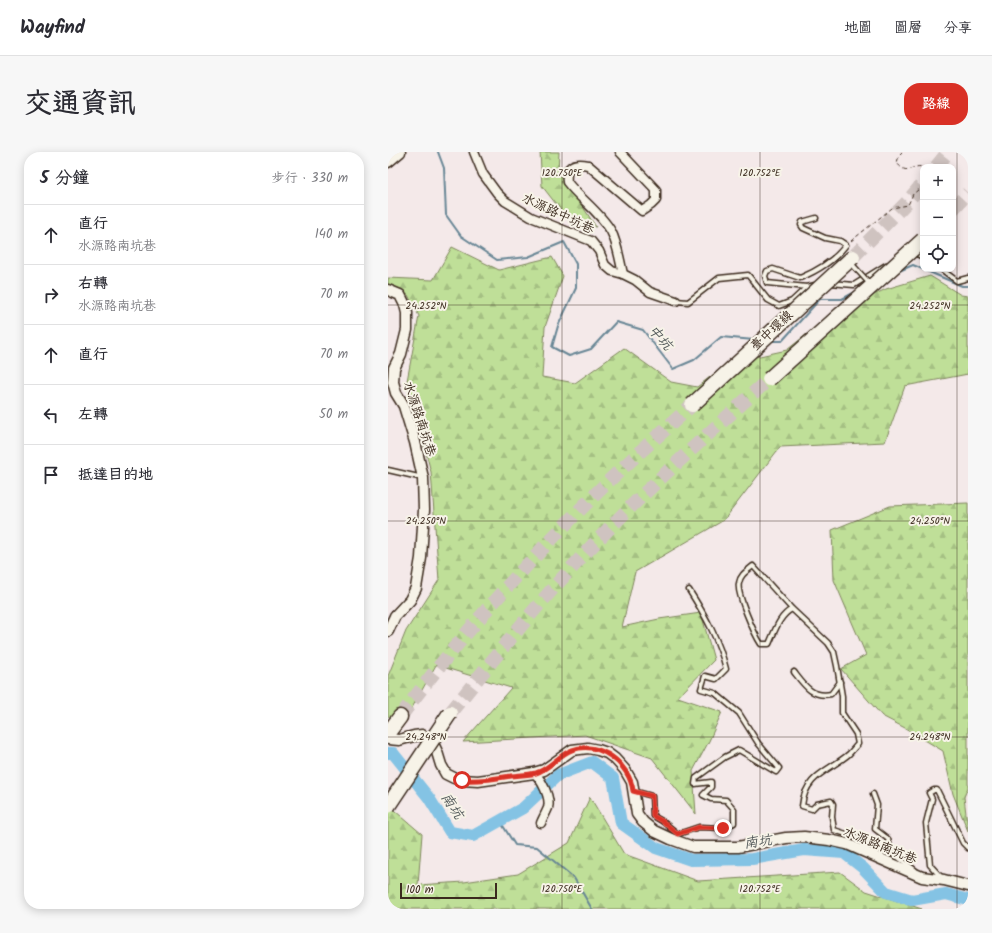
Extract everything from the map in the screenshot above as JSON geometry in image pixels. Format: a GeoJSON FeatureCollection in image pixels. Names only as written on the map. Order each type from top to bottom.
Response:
{"type":"FeatureCollection","features":[{"type":"Feature","properties":{"kind":"highway"},"geometry":{"type":"LineString","coordinates":[[769,379],[920,243]]}},
{"type":"Feature","properties":{"kind":"highway","name":"臺中環線"},"geometry":{"type":"LineString","coordinates":[[692,405],[849,254]]}},
{"type":"Feature","properties":{"kind":"highway"},"geometry":{"type":"LineString","coordinates":[[388,806],[450,713]]}},
{"type":"Feature","properties":{"kind":"highway"},"geometry":{"type":"LineString","coordinates":[[388,733],[400,716]]}},
{"type":"Feature","properties":{"kind":"street"},"geometry":{"type":"LineString","coordinates":[[388,162],[400,152]]}},
{"type":"Feature","properties":{"kind":"street","name":"水源路中坑巷"},"geometry":{"type":"LineString","coordinates":[[474,152],[483,174],[496,194],[505,201],[532,217],[592,241],[599,251],[605,265],[612,271],[635,280],[650,292],[676,301]]}},
{"type":"Feature","properties":{"kind":"street","name":"水源路中坑巷"},"geometry":{"type":"LineString","coordinates":[[620,152],[656,190],[656,200],[642,211],[588,165],[578,163],[569,168],[566,175],[567,182],[570,186],[612,232],[620,258],[622,274]]}},
{"type":"Feature","properties":{"kind":"street","name":"水源路南坑巷"},"geometry":{"type":"LineString","coordinates":[[388,290],[400,295],[405,305],[408,322],[407,330],[401,354],[394,368],[393,382],[396,393],[404,406],[424,478],[422,558],[416,588],[410,600],[395,616],[388,631]]}},
{"type":"Feature","properties":{"kind":"street","name":"水源路南坑巷"},"geometry":{"type":"LineString","coordinates":[[388,740],[399,740],[422,735],[432,741],[446,774],[462,780],[478,781],[536,775],[572,750],[588,748],[607,753],[615,759],[629,776],[632,782],[637,814],[643,822],[654,831],[693,846],[738,847],[781,838],[804,837],[829,840],[847,844],[922,877],[944,880],[968,886]]}},
{"type":"Feature","properties":{"kind":"street"},"geometry":{"type":"LineString","coordinates":[[536,775],[548,795],[548,807],[541,823]]}},
{"type":"Feature","properties":{"kind":"lane"},"geometry":{"type":"LineString","coordinates":[[816,218],[802,222],[802,228],[825,238],[840,241],[872,286]]}},
{"type":"Feature","properties":{"kind":"lane"},"geometry":{"type":"LineString","coordinates":[[849,254],[840,253],[816,272],[800,278],[773,269],[767,271],[765,276],[767,283],[807,287],[827,283],[854,284],[899,258],[917,254],[920,256]]}},
{"type":"Feature","properties":{"kind":"lane"},"geometry":{"type":"LineString","coordinates":[[945,272],[957,281],[968,278]]}},
{"type":"Feature","properties":{"kind":"lane","name":"水源路中坑巷"},"geometry":{"type":"LineString","coordinates":[[676,301],[688,302],[719,278],[748,275],[768,300],[779,306],[792,301],[807,287]]}},
{"type":"Feature","properties":{"kind":"lane"},"geometry":{"type":"LineString","coordinates":[[388,470],[424,478]]}},
{"type":"Feature","properties":{"kind":"lane"},"geometry":{"type":"LineString","coordinates":[[792,609],[785,613],[769,644],[761,644],[756,636],[739,593],[738,583],[743,574],[753,566],[792,609],[828,642],[834,652],[842,696],[842,713],[856,734],[858,744],[850,753],[820,774],[809,784],[803,795],[802,806],[812,809],[817,804],[831,801],[833,804],[832,817],[834,830],[862,839],[866,853]]}},
{"type":"Feature","properties":{"kind":"lane"},"geometry":{"type":"LineString","coordinates":[[633,791],[652,796],[653,816],[662,821],[678,834],[699,827],[723,828],[734,823],[734,809],[726,800],[711,800],[703,795],[711,786],[711,782],[695,784],[696,778],[725,757],[739,750],[776,772],[780,768],[758,743],[739,713],[715,693],[702,689],[705,676],[716,679],[726,669],[722,652],[706,616],[689,590]]}},
{"type":"Feature","properties":{"kind":"lane"},"geometry":{"type":"LineString","coordinates":[[794,672],[806,688],[823,696],[831,694],[840,682]]}},
{"type":"Feature","properties":{"kind":"lane"},"geometry":{"type":"LineString","coordinates":[[944,880],[930,865],[926,823],[932,799],[929,793],[937,790],[963,843],[968,848]]}},
{"type":"Feature","properties":{"kind":"lane"},"geometry":{"type":"LineString","coordinates":[[873,794],[877,805],[875,829],[888,839],[891,852],[922,877]]}},
{"type":"Feature","properties":{"kind":"path"},"geometry":{"type":"LineString","coordinates":[[902,152],[899,155],[897,163],[902,169],[908,170],[920,166]]}},
{"type":"Feature","properties":{"kind":"path"},"geometry":{"type":"LineString","coordinates":[[849,254],[892,208],[908,205],[913,194],[920,188]]}},
{"type":"Feature","properties":{"kind":"green space"},"geometry":{"type":"Polygon","coordinates":[[[540,152],[559,152],[558,173],[596,227],[570,222],[542,186],[540,152]]]}},
{"type":"Feature","properties":{"kind":"green space"},"geometry":{"type":"Polygon","coordinates":[[[452,247],[499,270],[552,257],[563,276],[545,327],[542,377],[575,383],[624,348],[671,382],[697,387],[728,363],[787,350],[828,317],[886,289],[930,276],[961,295],[968,296],[968,374],[905,386],[885,442],[780,447],[724,520],[635,572],[622,627],[659,619],[701,613],[714,660],[678,697],[722,712],[693,771],[696,814],[652,758],[585,735],[463,742],[511,688],[436,665],[403,724],[388,716],[388,676],[406,631],[439,580],[431,472],[407,381],[419,316],[408,295],[388,288],[388,278],[433,280],[452,247]]]}},
{"type":"Feature","properties":{"kind":"green space"},"geometry":{"type":"Polygon","coordinates":[[[968,503],[968,787],[964,797],[968,831],[953,794],[943,751],[882,716],[841,669],[866,655],[834,580],[832,530],[890,506],[968,503]]]}},
{"type":"Feature","properties":{"kind":"green space"},"geometry":{"type":"Polygon","coordinates":[[[590,797],[624,854],[698,881],[840,872],[866,891],[922,909],[388,909],[388,805],[422,834],[418,885],[464,882],[518,874],[569,843],[590,797]]]}},
{"type":"Feature","properties":{"kind":"waterway","name":"中坑"},"geometry":{"type":"LineString","coordinates":[[438,152],[444,168],[446,215],[461,236],[497,260],[528,257],[564,242],[576,264],[576,288],[558,326],[552,347],[569,356],[591,349],[616,322],[643,330],[673,369],[694,360],[721,337],[754,340]]}},
{"type":"Feature","properties":{"kind":"waterway","name":"中坑"},"geometry":{"type":"LineString","coordinates":[[897,272],[913,265],[962,286],[968,286]]}},
{"type":"Feature","properties":{"kind":"waterway","name":"中坑"},"geometry":{"type":"LineString","coordinates":[[770,341],[782,341],[820,299],[842,299],[855,292]]}},
{"type":"Feature","properties":{"kind":"waterway","name":"南坑"},"geometry":{"type":"LineString","coordinates":[[388,753],[393,753],[429,798],[450,832],[473,836],[523,808],[558,775],[592,762],[613,778],[621,823],[656,848],[691,860],[752,859],[804,850],[844,853],[863,868],[886,892],[912,900],[946,894],[968,900]]}},
{"type":"Feature","properties":{"kind":"waterway"},"geometry":{"type":"LineString","coordinates":[[500,821],[515,845],[537,847],[574,878],[592,909]]}},
{"type":"Feature","properties":{"kind":"tunnel"},"geometry":{"type":"LineString","coordinates":[[938,164],[948,152]]}},
{"type":"Feature","properties":{"kind":"tunnel"},"geometry":{"type":"LineString","coordinates":[[853,257],[907,202],[920,187]]}},
{"type":"Feature","properties":{"kind":"tunnel"},"geometry":{"type":"LineString","coordinates":[[956,206],[968,193]]}},
{"type":"Feature","properties":{"kind":"tunnel"},"geometry":{"type":"LineString","coordinates":[[450,713],[529,616],[601,536],[672,468],[769,379]]}},
{"type":"Feature","properties":{"kind":"tunnel"},"geometry":{"type":"LineString","coordinates":[[400,717],[475,623],[529,563],[613,477],[692,405]]}},
{"type":"Feature","properties":{"kind":"route"},"geometry":{"type":"LineString","coordinates":[[462,780],[478,781],[534,773],[544,770],[572,750],[588,748],[607,753],[615,759],[625,770],[632,782],[633,791],[652,796],[653,816],[662,821],[678,834],[699,827],[723,828]]}}]}
